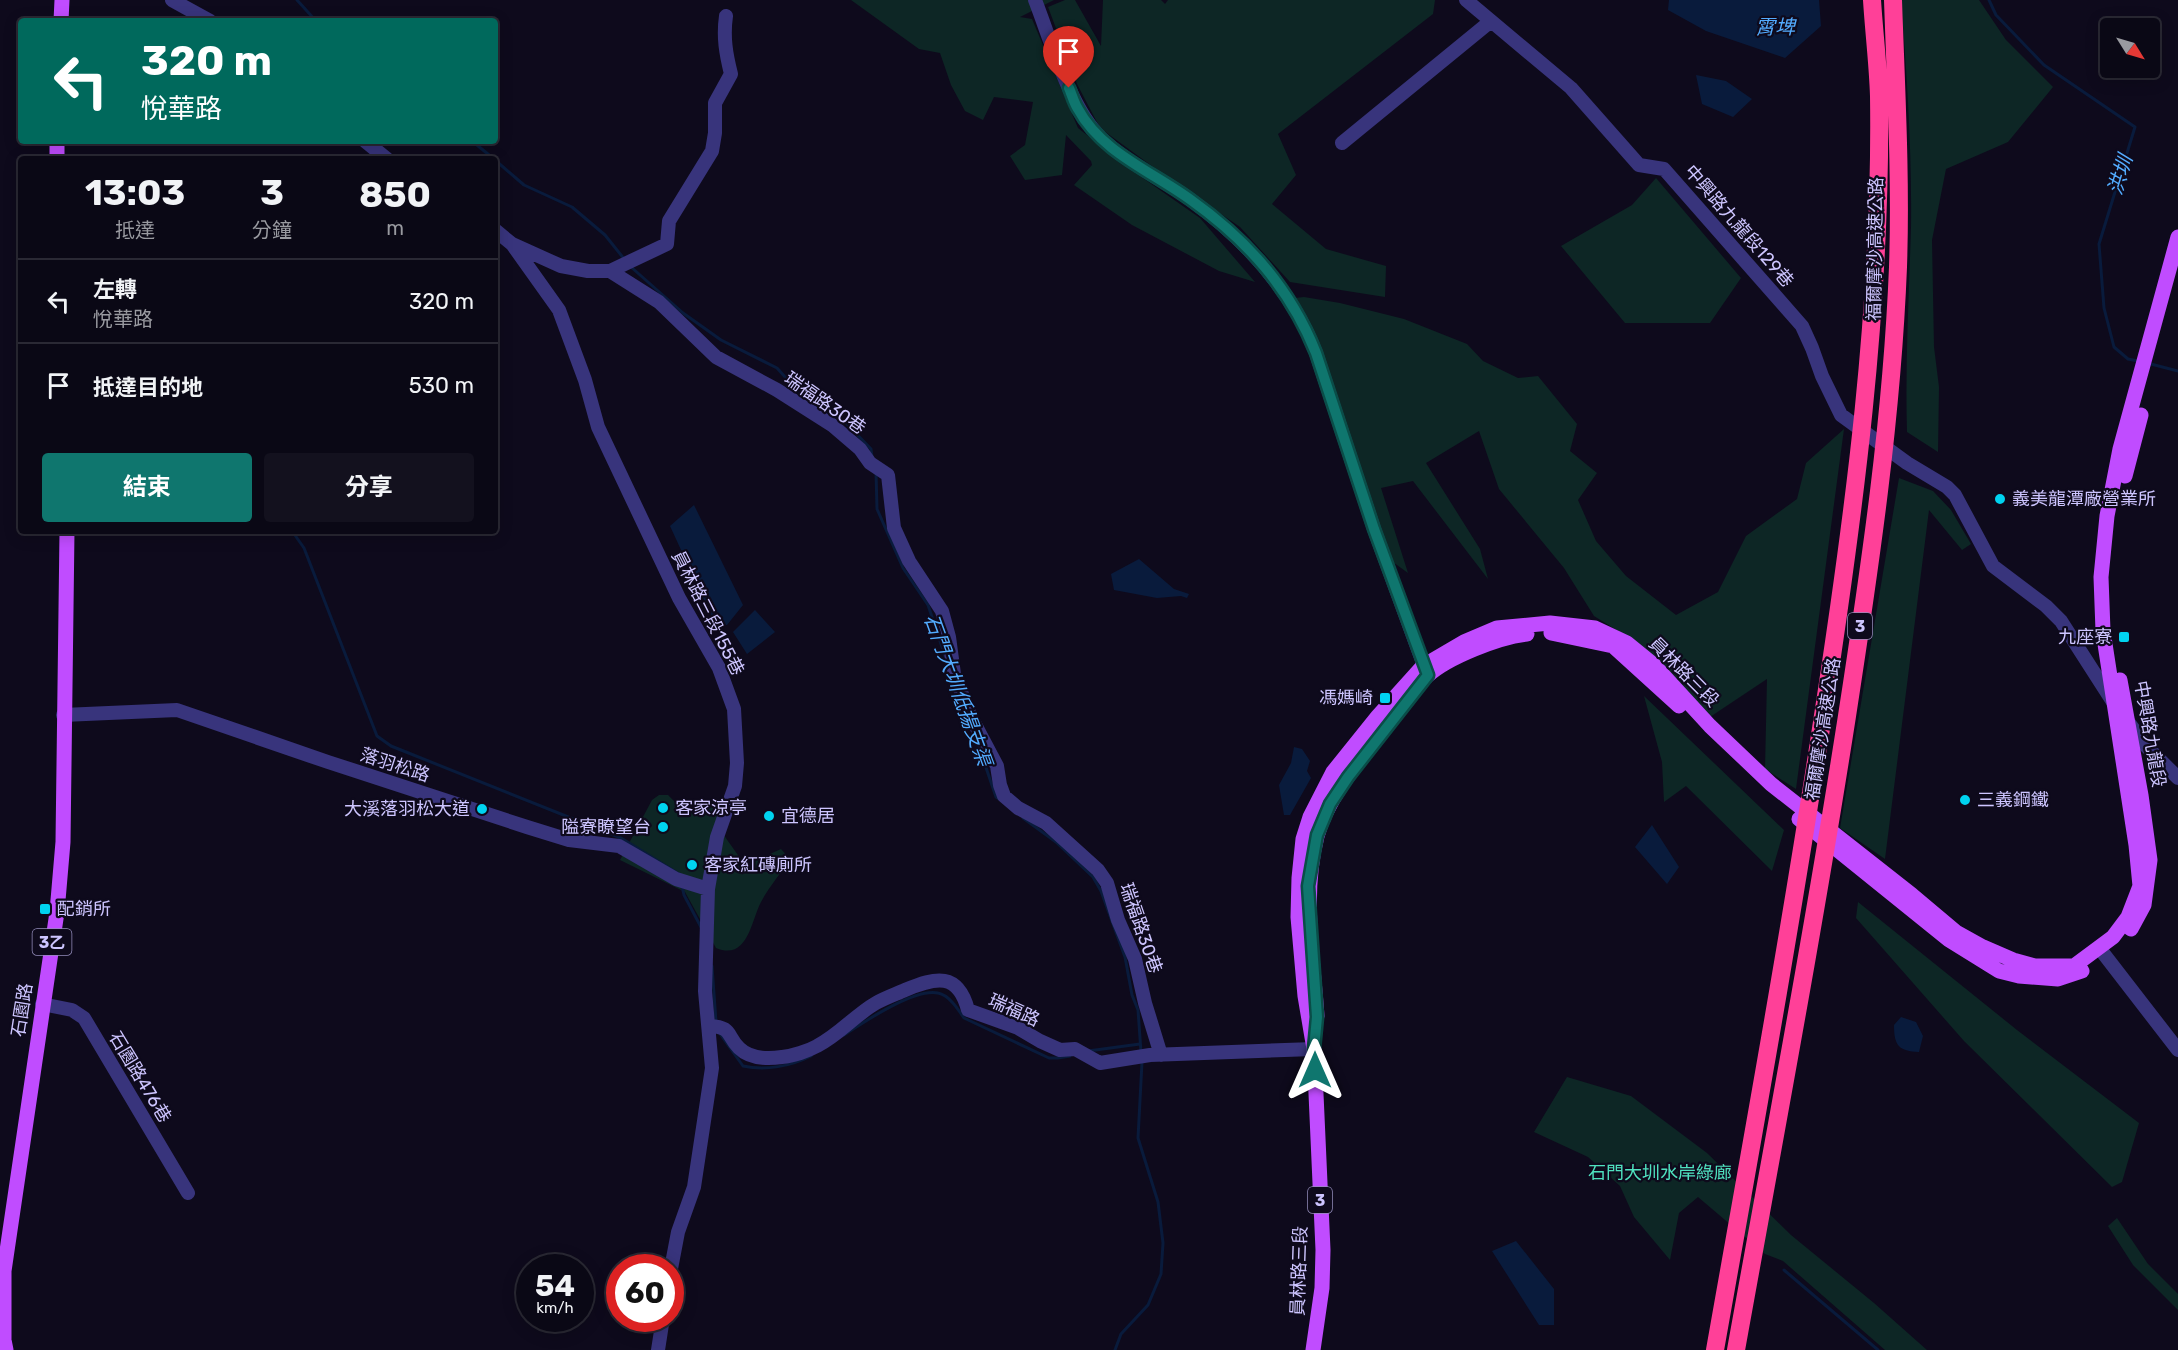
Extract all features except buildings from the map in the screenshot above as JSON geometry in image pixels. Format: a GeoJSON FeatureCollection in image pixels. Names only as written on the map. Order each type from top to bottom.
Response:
{"type":"FeatureCollection","features":[{"type":"Feature","properties":{"kind":"highway","name":"福爾摩沙高速公路"},"geometry":{"type":"LineString","coordinates":[[1715,1350],[1796,891],[1855,490],[1875,273],[1879,94],[1872,0]]}},
{"type":"Feature","properties":{"kind":"highway","name":"福爾摩沙高速公路"},"geometry":{"type":"LineString","coordinates":[[1736,1350],[1829,826],[1876,509],[1889,394],[1898,267],[1893,0]]}},
{"type":"Feature","properties":{"kind":"main road"},"geometry":{"type":"LineString","coordinates":[[61,18],[62,0]]}},
{"type":"Feature","properties":{"kind":"main road","name":"3"},"geometry":{"type":"LineString","coordinates":[[2147,374],[2178,237]]}},
{"type":"Feature","properties":{"kind":"main road","name":"3"},"geometry":{"type":"LineString","coordinates":[[2153,350],[2178,274]]}},
{"type":"Feature","properties":{"kind":"main road","name":"中興路九龍段"},"geometry":{"type":"LineString","coordinates":[[1952,936],[2013,960],[2035,966],[2074,966],[2103,953],[2135,923],[2144,905],[2148,890],[2150,860],[2122,713],[2103,631],[2101,577],[2107,516],[2120,449],[2147,374]]}},
{"type":"Feature","properties":{"kind":"main road","name":"中興路九龍段"},"geometry":{"type":"LineString","coordinates":[[2103,953],[2128,917],[2140,886],[2114,650],[2110,555],[2114,515],[2147,374]]}},
{"type":"Feature","properties":{"kind":"main road","name":"石園路"},"geometry":{"type":"LineString","coordinates":[[4,1344],[4,1271],[57,912],[63,842],[67,534]]}},
{"type":"Feature","properties":{"kind":"main road","name":"員林路三段"},"geometry":{"type":"LineString","coordinates":[[1313,1350],[1322,1288],[1323,1250],[1314,1049],[1305,996],[1298,917],[1303,840],[1310,817],[1333,772],[1378,716],[1425,671],[1464,642],[1497,628],[1550,623],[1595,628],[1627,643],[1654,665],[1769,789],[1952,936]]}},
{"type":"Feature","properties":{"kind":"street"},"geometry":{"type":"LineString","coordinates":[[172,0],[205,18]]}},
{"type":"Feature","properties":{"kind":"street"},"geometry":{"type":"LineString","coordinates":[[1035,0],[1078,110],[1100,137],[1121,154],[1191,200],[1222,225],[1257,258],[1285,291],[1306,328],[1316,353],[1374,529],[1425,671]]}},
{"type":"Feature","properties":{"kind":"street","name":"中興路九龍段129巷"},"geometry":{"type":"LineString","coordinates":[[1466,0],[1571,88],[1639,165],[1664,169],[1802,326],[1841,415],[1907,463],[1947,487],[1955,495],[1994,566],[2046,606],[2061,621],[2122,713]]}},
{"type":"Feature","properties":{"kind":"street"},"geometry":{"type":"LineString","coordinates":[[498,232],[512,244],[561,266],[588,271],[610,271],[667,244],[669,220],[712,151],[715,133],[715,103],[731,74],[723,32],[726,16]]}},
{"type":"Feature","properties":{"kind":"street"},"geometry":{"type":"LineString","coordinates":[[1342,142],[1491,21]]}},
{"type":"Feature","properties":{"kind":"street"},"geometry":{"type":"LineString","coordinates":[[368,144],[383,156]]}},
{"type":"Feature","properties":{"kind":"street","name":"員林路三段155巷"},"geometry":{"type":"LineString","coordinates":[[512,244],[559,310],[585,380],[598,427],[679,598],[719,668],[734,709],[737,763],[735,786],[717,837],[708,889],[705,991],[714,1026],[712,1068],[694,1187],[678,1232],[674,1254]]}},
{"type":"Feature","properties":{"kind":"street","name":"瑞福路30巷"},"geometry":{"type":"LineString","coordinates":[[610,271],[659,302],[716,357],[777,390],[816,417],[832,425],[860,449],[870,463],[888,475],[894,528],[909,561],[942,611],[949,637],[954,674],[970,715],[997,766],[1004,795],[1018,808],[1046,823],[1098,870],[1107,883],[1118,920],[1135,959],[1145,1003],[1161,1055]]}},
{"type":"Feature","properties":{"kind":"street","name":"落羽松路"},"geometry":{"type":"LineString","coordinates":[[63,715],[177,710],[328,762],[569,840],[619,846],[680,881],[708,889]]}},
{"type":"Feature","properties":{"kind":"street"},"geometry":{"type":"LineString","coordinates":[[2122,713],[2146,746],[2178,778]]}},
{"type":"Feature","properties":{"kind":"street"},"geometry":{"type":"LineString","coordinates":[[2103,953],[2178,1050]]}},
{"type":"Feature","properties":{"kind":"street","name":"瑞福路"},"geometry":{"type":"LineString","coordinates":[[714,1026],[732,1034],[738,1047],[749,1055],[765,1058],[785,1057],[818,1046],[876,1003],[936,979],[951,982],[964,995],[968,1010],[1018,1028],[1060,1050],[1083,1053],[1100,1063],[1161,1055],[1314,1049]]}},
{"type":"Feature","properties":{"kind":"street","name":"石園路476巷"},"geometry":{"type":"LineString","coordinates":[[42,1004],[72,1010],[84,1018],[188,1193]]}},
{"type":"Feature","properties":{"kind":"street"},"geometry":{"type":"LineString","coordinates":[[658,1350],[661,1332]]}},
{"type":"Feature","properties":{"kind":"green space"},"geometry":{"type":"Polygon","coordinates":[[[851,0],[1054,0],[1020,17],[1032,19],[1078,128],[1127,167],[1200,218],[1255,282],[1219,271],[1132,225],[1074,185],[1092,165],[1091,161],[1066,135],[1062,175],[1025,180],[1010,156],[1025,145],[1033,102],[994,97],[983,120],[965,111],[951,85],[940,53],[919,49],[851,0]]]}},
{"type":"Feature","properties":{"kind":"green space"},"geometry":{"type":"Polygon","coordinates":[[[1065,0],[1075,0],[1101,46],[1103,0],[1161,0],[1165,4],[1168,0],[1435,0],[1433,14],[1278,134],[1296,175],[1272,204],[1326,249],[1386,266],[1385,297],[1290,282],[1240,227],[1100,128],[1077,84],[1048,7],[1065,0]]]}},
{"type":"Feature","properties":{"kind":"green space"},"geometry":{"type":"Polygon","coordinates":[[[1901,0],[1979,0],[2006,40],[2053,87],[2008,142],[1946,169],[1932,240],[1934,347],[1939,387],[1938,452],[1907,432],[1911,199],[1909,114],[1901,0]]]}},
{"type":"Feature","properties":{"kind":"green space"},"geometry":{"type":"Polygon","coordinates":[[[1656,178],[1741,278],[1710,323],[1625,323],[1561,246],[1632,205],[1656,178]]]}},
{"type":"Feature","properties":{"kind":"green space"},"geometry":{"type":"Polygon","coordinates":[[[1304,297],[1340,303],[1404,319],[1467,344],[1483,361],[1518,378],[1538,376],[1577,424],[1570,451],[1597,473],[1578,500],[1596,541],[1626,576],[1676,615],[1718,592],[1746,536],[1797,499],[1806,463],[1844,429],[1796,789],[1765,769],[1767,679],[1707,719],[1618,631],[1594,616],[1564,568],[1499,489],[1479,431],[1426,463],[1480,549],[1488,579],[1413,481],[1381,488],[1408,573],[1390,560],[1295,298],[1304,297]]]}},
{"type":"Feature","properties":{"kind":"green space"},"geometry":{"type":"Polygon","coordinates":[[[1899,478],[1933,491],[1951,510],[1971,544],[1962,550],[1929,510],[1885,859],[1840,828],[1899,478]]]}},
{"type":"Feature","properties":{"kind":"green space"},"geometry":{"type":"Polygon","coordinates":[[[1644,696],[1784,830],[1772,871],[1686,786],[1664,802],[1662,762],[1644,696]]]}},
{"type":"Feature","properties":{"kind":"green space"},"geometry":{"type":"Polygon","coordinates":[[[659,795],[668,795],[679,806],[687,808],[709,806],[715,808],[723,834],[745,865],[781,849],[790,859],[761,902],[747,937],[735,949],[727,951],[716,948],[685,892],[620,860],[652,800],[659,795]]]}},
{"type":"Feature","properties":{"kind":"green space"},"geometry":{"type":"Polygon","coordinates":[[[1858,902],[2017,1030],[2139,1123],[2122,1182],[2112,1187],[1964,1041],[1856,918],[1858,902]]]}},
{"type":"Feature","properties":{"kind":"green space","name":"石門大圳水岸綠廊"},"geometry":{"type":"Polygon","coordinates":[[[1567,1077],[1631,1096],[1707,1153],[1791,1235],[1927,1350],[1885,1350],[1783,1261],[1765,1254],[1698,1197],[1679,1213],[1670,1260],[1634,1217],[1620,1186],[1588,1157],[1534,1132],[1567,1077]]]}},
{"type":"Feature","properties":{"kind":"green space"},"geometry":{"type":"Polygon","coordinates":[[[2117,1218],[2148,1264],[2178,1294],[2178,1310],[2133,1265],[2108,1226],[2117,1218]]]}},
{"type":"Feature","properties":{"kind":"water","name":"霄埤"},"geometry":{"type":"Polygon","coordinates":[[[1669,0],[1819,0],[1821,26],[1785,58],[1706,31],[1668,10],[1669,0]]]}},
{"type":"Feature","properties":{"kind":"water"},"geometry":{"type":"Polygon","coordinates":[[[1696,75],[1726,81],[1752,99],[1733,117],[1702,104],[1696,75]]]}},
{"type":"Feature","properties":{"kind":"water"},"geometry":{"type":"Polygon","coordinates":[[[694,505],[743,605],[727,625],[716,626],[670,526],[694,505]]]}},
{"type":"Feature","properties":{"kind":"water"},"geometry":{"type":"Polygon","coordinates":[[[1139,559],[1174,589],[1189,594],[1187,598],[1181,596],[1157,598],[1114,590],[1111,574],[1139,559]]]}},
{"type":"Feature","properties":{"kind":"water"},"geometry":{"type":"Polygon","coordinates":[[[755,610],[775,632],[747,654],[733,632],[755,610]]]}},
{"type":"Feature","properties":{"kind":"water"},"geometry":{"type":"Polygon","coordinates":[[[1294,747],[1302,749],[1310,761],[1307,771],[1311,778],[1290,815],[1284,815],[1279,785],[1291,763],[1294,747]]]}},
{"type":"Feature","properties":{"kind":"water"},"geometry":{"type":"Polygon","coordinates":[[[1652,825],[1679,867],[1667,884],[1635,847],[1652,825]]]}},
{"type":"Feature","properties":{"kind":"water"},"geometry":{"type":"Polygon","coordinates":[[[1901,1017],[1916,1022],[1923,1036],[1919,1052],[1902,1049],[1897,1043],[1894,1025],[1901,1017]]]}},
{"type":"Feature","properties":{"kind":"water"},"geometry":{"type":"Polygon","coordinates":[[[1516,1241],[1554,1289],[1554,1325],[1539,1325],[1492,1251],[1516,1241]]]}},
{"type":"Feature","properties":{"kind":"waterway","name":"石門大圳低揚支渠"},"geometry":{"type":"LineString","coordinates":[[297,0],[313,18]]}},
{"type":"Feature","properties":{"kind":"waterway","name":"洪圳"},"geometry":{"type":"LineString","coordinates":[[1989,0],[1996,15],[2044,65],[2135,127],[2099,244],[2104,308],[2114,347],[2128,359],[2138,361]]}},
{"type":"Feature","properties":{"kind":"waterway","name":"石門大圳低揚支渠"},"geometry":{"type":"LineString","coordinates":[[476,144],[490,156]]}},
{"type":"Feature","properties":{"kind":"waterway","name":"石門大圳低揚支渠"},"geometry":{"type":"LineString","coordinates":[[498,163],[524,185],[572,207],[605,235],[625,260]]}},
{"type":"Feature","properties":{"kind":"waterway","name":"石門大圳低揚支渠"},"geometry":{"type":"LineString","coordinates":[[631,267],[683,313],[721,340],[777,368],[803,397],[845,422],[871,449],[872,457]]}},
{"type":"Feature","properties":{"kind":"waterway","name":"洪圳"},"geometry":{"type":"LineString","coordinates":[[2147,363],[2178,371]]}},
{"type":"Feature","properties":{"kind":"waterway","name":"石門大圳低揚支渠"},"geometry":{"type":"LineString","coordinates":[[876,472],[877,509],[903,568],[928,605],[945,656]]}},
{"type":"Feature","properties":{"kind":"waterway"},"geometry":{"type":"LineString","coordinates":[[294,534],[304,548],[377,736],[391,746],[621,838],[679,874]]}},
{"type":"Feature","properties":{"kind":"waterway","name":"石門大圳低揚支渠"},"geometry":{"type":"LineString","coordinates":[[979,747],[996,797],[999,799]]}},
{"type":"Feature","properties":{"kind":"waterway","name":"石門大圳低揚支渠"},"geometry":{"type":"LineString","coordinates":[[1023,818],[1056,842],[1093,877],[1101,891],[1125,957],[1132,995],[1138,1010],[1141,1052]]}},
{"type":"Feature","properties":{"kind":"waterway"},"geometry":{"type":"LineString","coordinates":[[682,886],[684,895],[702,929]]}},
{"type":"Feature","properties":{"kind":"waterway"},"geometry":{"type":"LineString","coordinates":[[712,966],[716,1022]]}},
{"type":"Feature","properties":{"kind":"waterway"},"geometry":{"type":"LineString","coordinates":[[844,1035],[903,1001],[928,993],[938,993],[949,999],[964,1018],[1049,1058],[1070,1056]]}},
{"type":"Feature","properties":{"kind":"waterway"},"geometry":{"type":"LineString","coordinates":[[718,1031],[743,1066],[778,1067],[811,1056]]}},
{"type":"Feature","properties":{"kind":"waterway"},"geometry":{"type":"LineString","coordinates":[[1088,1051],[1140,1044]]}},
{"type":"Feature","properties":{"kind":"waterway","name":"石門大圳低揚支渠"},"geometry":{"type":"LineString","coordinates":[[1115,1350],[1121,1334],[1148,1305],[1161,1274],[1163,1243],[1158,1202],[1138,1138],[1142,1062]]}},
{"type":"Feature","properties":{"kind":"waterway"},"geometry":{"type":"LineString","coordinates":[[1784,1270],[1878,1350]]}},
{"type":"Feature","properties":{"kind":"place","name":"義美龍潭廠營業所"},"geometry":{"type":"Point","coordinates":[2000,499]}},
{"type":"Feature","properties":{"kind":"place","name":"九座寮"},"geometry":{"type":"Point","coordinates":[2124,637]}},
{"type":"Feature","properties":{"kind":"place","name":"馮媽崎"},"geometry":{"type":"Point","coordinates":[1385,698]}},
{"type":"Feature","properties":{"kind":"place","name":"三義鋼鐵"},"geometry":{"type":"Point","coordinates":[1965,800]}},
{"type":"Feature","properties":{"kind":"place","name":"客家涼亭"},"geometry":{"type":"Point","coordinates":[663,808]}},
{"type":"Feature","properties":{"kind":"place","name":"大溪落羽松大道"},"geometry":{"type":"Point","coordinates":[482,809]}},
{"type":"Feature","properties":{"kind":"place","name":"宜德居"},"geometry":{"type":"Point","coordinates":[769,816]}},
{"type":"Feature","properties":{"kind":"place","name":"隘寮瞭望台"},"geometry":{"type":"Point","coordinates":[663,827]}},
{"type":"Feature","properties":{"kind":"place","name":"客家紅磚廁所"},"geometry":{"type":"Point","coordinates":[692,865]}},
{"type":"Feature","properties":{"kind":"place","name":"配銷所"},"geometry":{"type":"Point","coordinates":[45,909]}},
{"type":"Feature","properties":{"kind":"route"},"geometry":{"type":"LineString","coordinates":[[1069,88],[1078,110],[1100,137],[1121,154],[1191,200],[1222,225],[1257,258],[1285,291],[1306,328],[1316,353],[1374,529],[1428,675],[1348,777],[1330,804],[1317,835],[1308,886],[1317,1017],[1315,1070]]}}]}
